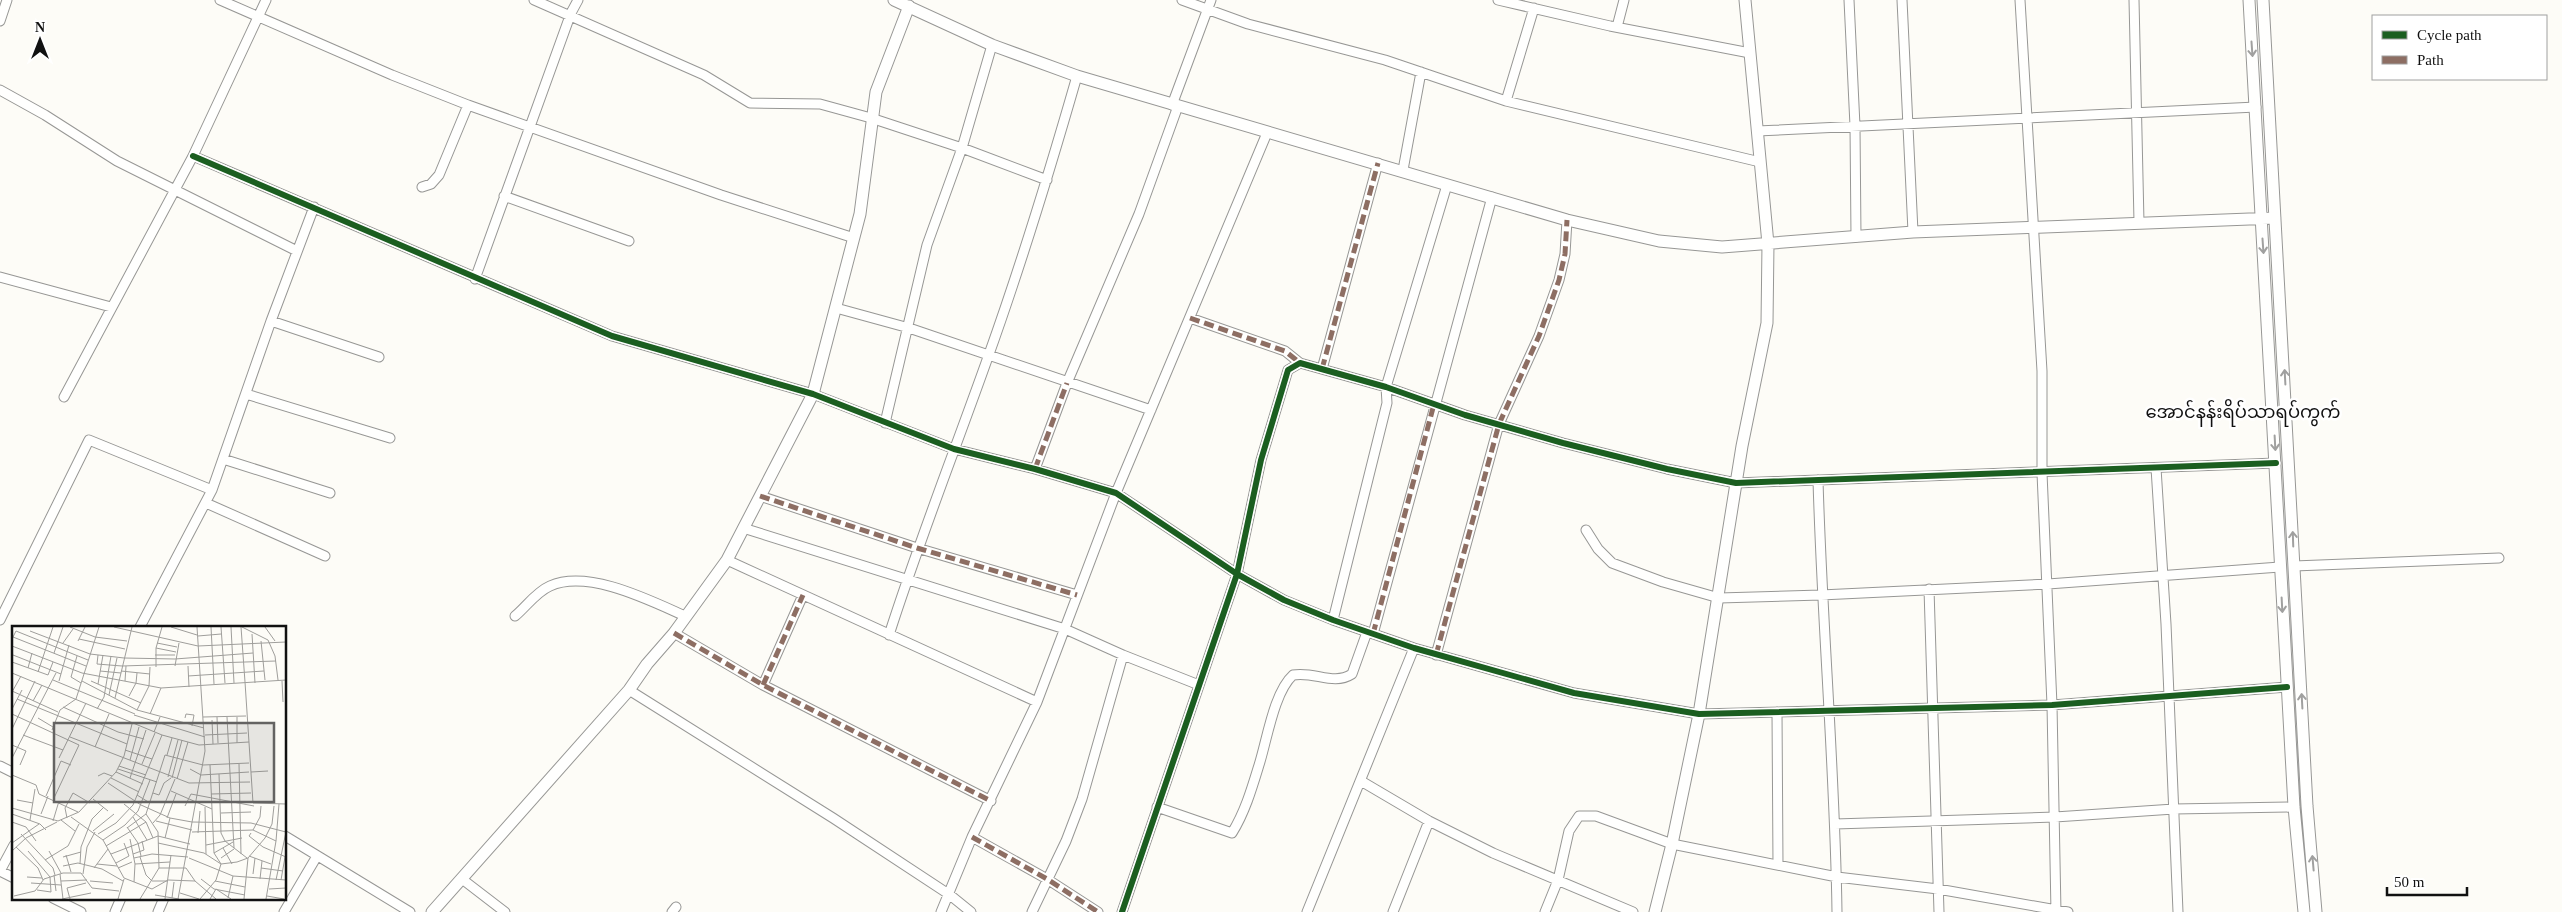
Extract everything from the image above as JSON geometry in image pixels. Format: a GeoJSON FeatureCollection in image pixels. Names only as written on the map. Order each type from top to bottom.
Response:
{"type":"FeatureCollection","features":[{"type":"Feature","properties":{"kind":"street"},"geometry":{"type":"LineString","coordinates":[[0,21],[8,0]]}},
{"type":"Feature","properties":{"kind":"street"},"geometry":{"type":"LineString","coordinates":[[220,0],[392,75],[468,104],[721,195],[854,238]]}},
{"type":"Feature","properties":{"kind":"street"},"geometry":{"type":"LineString","coordinates":[[64,397],[174,188],[193,156],[266,0]]}},
{"type":"Feature","properties":{"kind":"street"},"geometry":{"type":"LineString","coordinates":[[534,0],[704,75],[750,103],[820,104],[871,118],[962,148],[1047,180]]}},
{"type":"Feature","properties":{"kind":"street"},"geometry":{"type":"LineString","coordinates":[[475,278],[570,17],[578,0]]}},
{"type":"Feature","properties":{"kind":"street"},"geometry":{"type":"LineString","coordinates":[[894,0],[992,45],[1077,76],[1568,220],[1658,241],[1722,247],[1913,232],[2275,218]]}},
{"type":"Feature","properties":{"kind":"street"},"geometry":{"type":"LineString","coordinates":[[1182,0],[1248,24],[1385,60],[1506,101],[1760,162]]}},
{"type":"Feature","properties":{"kind":"street"},"geometry":{"type":"LineString","coordinates":[[1035,469],[1067,383],[1139,214],[1211,0]]}},
{"type":"Feature","properties":{"kind":"street"},"geometry":{"type":"LineString","coordinates":[[1501,0],[1616,27],[1750,53]]}},
{"type":"Feature","properties":{"kind":"street"},"geometry":{"type":"LineString","coordinates":[[1616,27],[1624,0]]}},
{"type":"Feature","properties":{"kind":"street"},"geometry":{"type":"LineString","coordinates":[[1656,912],[1699,714],[1736,483],[1767,323],[1768,244],[1745,0]]}},
{"type":"Feature","properties":{"kind":"street"},"geometry":{"type":"LineString","coordinates":[[1849,0],[1855,126],[1856,237]]}},
{"type":"Feature","properties":{"kind":"street"},"geometry":{"type":"LineString","coordinates":[[1902,0],[1906,124],[1913,232]]}},
{"type":"Feature","properties":{"kind":"street"},"geometry":{"type":"LineString","coordinates":[[2020,0],[2042,371],[2042,473],[2052,705],[2056,911]]}},
{"type":"Feature","properties":{"kind":"street"},"geometry":{"type":"LineString","coordinates":[[2134,0],[2139,222]]}},
{"type":"Feature","properties":{"kind":"street"},"geometry":{"type":"LineString","coordinates":[[2249,0],[2294,807],[2304,912]]}},
{"type":"Feature","properties":{"kind":"street"},"geometry":{"type":"LineString","coordinates":[[2263,0],[2294,566],[2316,912]]}},
{"type":"Feature","properties":{"kind":"street"},"geometry":{"type":"LineString","coordinates":[[432,912],[629,690],[674,633],[727,560],[744,528],[813,394],[860,214],[871,118],[876,92],[909,6]]}},
{"type":"Feature","properties":{"kind":"street"},"geometry":{"type":"LineString","coordinates":[[1506,101],[1534,8]]}},
{"type":"Feature","properties":{"kind":"street"},"geometry":{"type":"LineString","coordinates":[[884,422],[909,328],[928,245],[962,148],[992,45]]}},
{"type":"Feature","properties":{"kind":"street"},"geometry":{"type":"LineString","coordinates":[[1402,170],[1421,72]]}},
{"type":"Feature","properties":{"kind":"street"},"geometry":{"type":"LineString","coordinates":[[889,635],[917,548],[989,355],[1047,180],[1077,76]]}},
{"type":"Feature","properties":{"kind":"street"},"geometry":{"type":"LineString","coordinates":[[0,90],[45,115],[117,161],[297,251]]}},
{"type":"Feature","properties":{"kind":"street"},"geometry":{"type":"LineString","coordinates":[[422,188],[430,184],[439,175],[468,104]]}},
{"type":"Feature","properties":{"kind":"street"},"geometry":{"type":"LineString","coordinates":[[1758,131],[2256,107]]}},
{"type":"Feature","properties":{"kind":"street"},"geometry":{"type":"LineString","coordinates":[[941,912],[950,895],[972,837],[991,801],[1036,702],[1116,494],[1267,133]]}},
{"type":"Feature","properties":{"kind":"street"},"geometry":{"type":"LineString","coordinates":[[193,156],[612,336],[813,394],[954,449],[1035,469],[1116,494],[1237,574],[1284,600],[1333,620],[1414,648],[1574,693],[1699,714],[2052,705],[2287,686]]}},
{"type":"Feature","properties":{"kind":"street"},"geometry":{"type":"LineString","coordinates":[[1322,369],[1378,164]]}},
{"type":"Feature","properties":{"kind":"street"},"geometry":{"type":"LineString","coordinates":[[1333,620],[1387,403],[1386,387],[1447,185]]}},
{"type":"Feature","properties":{"kind":"street"},"geometry":{"type":"LineString","coordinates":[[504,196],[629,241]]}},
{"type":"Feature","properties":{"kind":"street"},"geometry":{"type":"LineString","coordinates":[[1157,807],[1232,833],[1241,819],[1259,767],[1281,691],[1293,675],[1314,674],[1331,680],[1352,674],[1370,633],[1492,197]]}},
{"type":"Feature","properties":{"kind":"street"},"geometry":{"type":"LineString","coordinates":[[141,626],[212,490],[270,321],[314,207]]}},
{"type":"Feature","properties":{"kind":"street"},"geometry":{"type":"LineString","coordinates":[[1436,655],[1499,424],[1539,336],[1559,280],[1565,254],[1568,220]]}},
{"type":"Feature","properties":{"kind":"street"},"geometry":{"type":"LineString","coordinates":[[0,276],[111,307]]}},
{"type":"Feature","properties":{"kind":"street"},"geometry":{"type":"LineString","coordinates":[[836,308],[909,328],[1151,410]]}},
{"type":"Feature","properties":{"kind":"street"},"geometry":{"type":"LineString","coordinates":[[1190,318],[1285,351],[1300,363],[1386,387],[1499,424],[1667,469],[1736,483],[2276,463]]}},
{"type":"Feature","properties":{"kind":"street"},"geometry":{"type":"LineString","coordinates":[[270,321],[379,357]]}},
{"type":"Feature","properties":{"kind":"street"},"geometry":{"type":"LineString","coordinates":[[1122,912],[1237,574],[1257,480],[1288,370],[1300,363]]}},
{"type":"Feature","properties":{"kind":"street"},"geometry":{"type":"LineString","coordinates":[[246,394],[390,438]]}},
{"type":"Feature","properties":{"kind":"street"},"geometry":{"type":"LineString","coordinates":[[0,620],[89,440],[212,490]]}},
{"type":"Feature","properties":{"kind":"street"},"geometry":{"type":"LineString","coordinates":[[223,459],[330,493]]}},
{"type":"Feature","properties":{"kind":"street"},"geometry":{"type":"LineString","coordinates":[[2156,468],[2170,696],[2178,912]]}},
{"type":"Feature","properties":{"kind":"street"},"geometry":{"type":"LineString","coordinates":[[1818,480],[1821,595],[1830,711],[1837,912]]}},
{"type":"Feature","properties":{"kind":"street"},"geometry":{"type":"LineString","coordinates":[[760,496],[917,548],[1077,595]]}},
{"type":"Feature","properties":{"kind":"street"},"geometry":{"type":"LineString","coordinates":[[206,503],[325,556]]}},
{"type":"Feature","properties":{"kind":"street"},"geometry":{"type":"LineString","coordinates":[[744,528],[1064,629],[1199,685]]}},
{"type":"Feature","properties":{"kind":"street"},"geometry":{"type":"LineString","coordinates":[[1586,530],[1598,549],[1612,563],[1663,582],[1719,598],[2048,584],[2280,567]]}},
{"type":"Feature","properties":{"kind":"street"},"geometry":{"type":"LineString","coordinates":[[2294,566],[2499,558]]}},
{"type":"Feature","properties":{"kind":"street"},"geometry":{"type":"LineString","coordinates":[[727,560],[1036,702]]}},
{"type":"Feature","properties":{"kind":"street"},"geometry":{"type":"LineString","coordinates":[[516,616],[548,587],[584,581],[620,590],[685,616]]}},
{"type":"Feature","properties":{"kind":"street"},"geometry":{"type":"LineString","coordinates":[[1929,589],[1932,707],[1938,821],[1939,912]]}},
{"type":"Feature","properties":{"kind":"street"},"geometry":{"type":"LineString","coordinates":[[762,685],[803,595]]}},
{"type":"Feature","properties":{"kind":"street"},"geometry":{"type":"LineString","coordinates":[[674,633],[762,685],[991,801]]}},
{"type":"Feature","properties":{"kind":"street"},"geometry":{"type":"LineString","coordinates":[[1306,912],[1362,781],[1414,648]]}},
{"type":"Feature","properties":{"kind":"street"},"geometry":{"type":"LineString","coordinates":[[1032,912],[1066,841],[1082,799],[1123,655]]}},
{"type":"Feature","properties":{"kind":"street"},"geometry":{"type":"LineString","coordinates":[[629,690],[833,818],[950,895],[971,912]]}},
{"type":"Feature","properties":{"kind":"street"},"geometry":{"type":"LineString","coordinates":[[1777,712],[1778,866]]}},
{"type":"Feature","properties":{"kind":"street"},"geometry":{"type":"LineString","coordinates":[[0,766],[12,772]]}},
{"type":"Feature","properties":{"kind":"street"},"geometry":{"type":"LineString","coordinates":[[1362,781],[1430,821],[1493,853],[1633,912]]}},
{"type":"Feature","properties":{"kind":"street"},"geometry":{"type":"LineString","coordinates":[[1835,824],[2055,817],[2174,809],[2294,807]]}},
{"type":"Feature","properties":{"kind":"street"},"geometry":{"type":"LineString","coordinates":[[1545,912],[1558,880],[1569,831],[1579,816],[1596,816],[1672,844],[1778,866],[1837,877],[1938,889],[2068,912]]}},
{"type":"Feature","properties":{"kind":"street"},"geometry":{"type":"LineString","coordinates":[[1393,912],[1430,821]]}},
{"type":"Feature","properties":{"kind":"street"},"geometry":{"type":"LineString","coordinates":[[286,837],[410,912]]}},
{"type":"Feature","properties":{"kind":"street"},"geometry":{"type":"LineString","coordinates":[[972,837],[1047,879],[1098,912]]}},
{"type":"Feature","properties":{"kind":"street"},"geometry":{"type":"LineString","coordinates":[[12,849],[0,871],[12,877]]}},
{"type":"Feature","properties":{"kind":"street"},"geometry":{"type":"LineString","coordinates":[[284,912],[317,856]]}},
{"type":"Feature","properties":{"kind":"street"},"geometry":{"type":"LineString","coordinates":[[462,879],[505,912]]}},
{"type":"Feature","properties":{"kind":"street"},"geometry":{"type":"LineString","coordinates":[[55,900],[66,909],[81,912]]}},
{"type":"Feature","properties":{"kind":"street"},"geometry":{"type":"LineString","coordinates":[[115,912],[120,900]]}},
{"type":"Feature","properties":{"kind":"street"},"geometry":{"type":"LineString","coordinates":[[158,912],[163,900]]}},
{"type":"Feature","properties":{"kind":"marked path"},"geometry":{"type":"LineString","coordinates":[[1322,369],[1378,163]]}},
{"type":"Feature","properties":{"kind":"marked path"},"geometry":{"type":"LineString","coordinates":[[1436,655],[1499,424],[1539,336],[1559,280],[1565,254],[1567,220]]}},
{"type":"Feature","properties":{"kind":"marked path"},"geometry":{"type":"LineString","coordinates":[[1190,318],[1285,351],[1300,363]]}},
{"type":"Feature","properties":{"kind":"marked path"},"geometry":{"type":"LineString","coordinates":[[1035,469],[1067,383]]}},
{"type":"Feature","properties":{"kind":"marked path"},"geometry":{"type":"LineString","coordinates":[[1373,634],[1434,404]]}},
{"type":"Feature","properties":{"kind":"marked path"},"geometry":{"type":"LineString","coordinates":[[760,496],[917,548],[1077,595]]}},
{"type":"Feature","properties":{"kind":"marked path"},"geometry":{"type":"LineString","coordinates":[[763,685],[803,595]]}},
{"type":"Feature","properties":{"kind":"marked path"},"geometry":{"type":"LineString","coordinates":[[674,633],[763,685],[991,801]]}},
{"type":"Feature","properties":{"kind":"marked path"},"geometry":{"type":"LineString","coordinates":[[972,837],[1047,879],[1098,912]]}},
{"type":"Feature","properties":{"kind":"cycle path"},"geometry":{"type":"LineString","coordinates":[[193,156],[612,336],[813,394],[954,449],[1035,469],[1116,493],[1237,574],[1284,600],[1333,620],[1414,648],[1574,693],[1699,714],[2052,705],[2287,687]]}},
{"type":"Feature","properties":{"kind":"cycle path"},"geometry":{"type":"LineString","coordinates":[[1122,912],[1237,574],[1261,460],[1288,370],[1300,363],[1386,387],[1465,415],[1563,443],[1667,469],[1736,483],[2276,463]]}},
{"type":"Feature","properties":{"kind":"district","name":"အောင်နန်းရိပ်သာရပ်ကွက်"},"geometry":{"type":"Point","coordinates":[2243,412]}}]}
